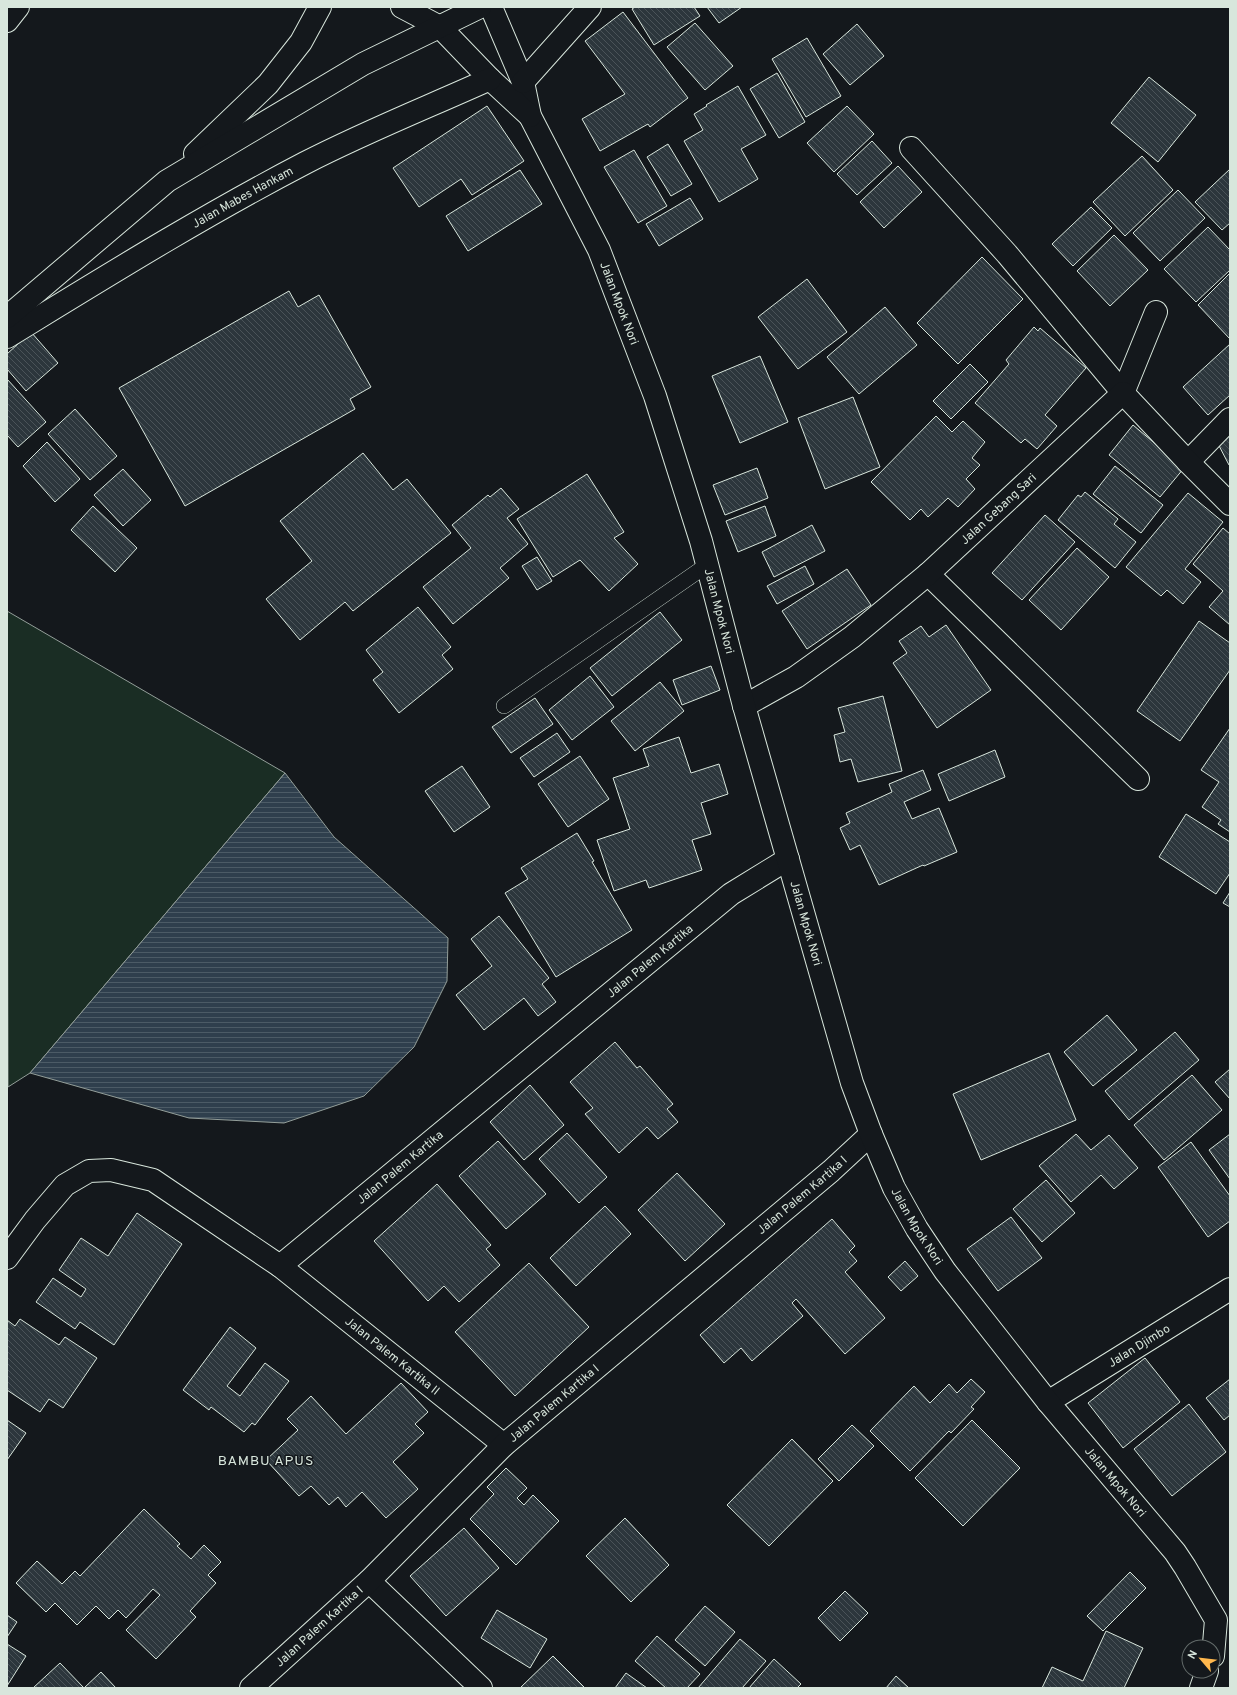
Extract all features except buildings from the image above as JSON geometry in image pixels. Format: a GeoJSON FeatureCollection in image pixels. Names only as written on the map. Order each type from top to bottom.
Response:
{"type":"FeatureCollection","features":[{"type":"Feature","properties":{"kind":"main road"},"geometry":{"type":"LineString","coordinates":[[7,21],[18,7]]}},
{"type":"Feature","properties":{"kind":"main road"},"geometry":{"type":"LineString","coordinates":[[7,317],[167,181],[268,84],[301,42],[320,7]]}},
{"type":"Feature","properties":{"kind":"main road"},"geometry":{"type":"LineString","coordinates":[[402,7],[440,27]]}},
{"type":"Feature","properties":{"kind":"main road"},"geometry":{"type":"LineString","coordinates":[[167,181],[363,64],[480,7]]}},
{"type":"Feature","properties":{"kind":"main road","name":"Jalan Mpok Nori"},"geometry":{"type":"LineString","coordinates":[[491,7],[523,82],[530,116],[602,258],[655,396],[702,540],[744,706],[852,1083],[871,1134],[894,1188],[917,1229],[972,1307],[1048,1402],[1175,1552],[1216,1620],[1214,1639]]}},
{"type":"Feature","properties":{"kind":"main road"},"geometry":{"type":"LineString","coordinates":[[523,82],[590,7]]}},
{"type":"Feature","properties":{"kind":"main road","name":"Jalan Mpok Nori"},"geometry":{"type":"LineString","coordinates":[[440,27],[490,79],[530,116]]}},
{"type":"Feature","properties":{"kind":"main road","name":"Jalan Mabes Hankam"},"geometry":{"type":"LineString","coordinates":[[7,337],[150,249],[305,163],[359,137],[490,79]]}},
{"type":"Feature","properties":{"kind":"main road"},"geometry":{"type":"LineString","coordinates":[[911,148],[1007,254],[1123,394],[1230,504]]}},
{"type":"Feature","properties":{"kind":"main road"},"geometry":{"type":"LineString","coordinates":[[1123,394],[1156,312]]}},
{"type":"Feature","properties":{"kind":"main road","name":"Jalan Gebang Sari"},"geometry":{"type":"LineString","coordinates":[[744,706],[796,677],[852,637],[928,574],[1123,394]]}},
{"type":"Feature","properties":{"kind":"main road"},"geometry":{"type":"LineString","coordinates":[[1188,462],[1230,419]]}},
{"type":"Feature","properties":{"kind":"main road"},"geometry":{"type":"LineString","coordinates":[[928,574],[1138,779]]}},
{"type":"Feature","properties":{"kind":"main road","name":"Jalan Palem Kartika"},"geometry":{"type":"LineString","coordinates":[[280,1266],[731,894],[788,859]]}},
{"type":"Feature","properties":{"kind":"main road","name":"Jalan Palem Kartika I"},"geometry":{"type":"LineString","coordinates":[[251,1688],[369,1581],[504,1445],[831,1171],[871,1134]]}},
{"type":"Feature","properties":{"kind":"main road"},"geometry":{"type":"LineString","coordinates":[[7,1258],[35,1220],[65,1185],[89,1171],[111,1170],[153,1180],[280,1266]]}},
{"type":"Feature","properties":{"kind":"main road","name":"Jalan Palem Kartika II"},"geometry":{"type":"LineString","coordinates":[[280,1266],[504,1445]]}},
{"type":"Feature","properties":{"kind":"main road","name":"Jalan Djimbo"},"geometry":{"type":"LineString","coordinates":[[1048,1402],[1230,1289]]}},
{"type":"Feature","properties":{"kind":"main road"},"geometry":{"type":"LineString","coordinates":[[369,1581],[481,1688]]}},
{"type":"Feature","properties":{"kind":"lane"},"geometry":{"type":"LineString","coordinates":[[504,706],[708,565]]}},
{"type":"Feature","properties":{"kind":"green space"},"geometry":{"type":"Polygon","coordinates":[[[7,611],[285,773],[30,1073],[8,1087],[7,611]]]}},
{"type":"Feature","properties":{"kind":"water"},"geometry":{"type":"Polygon","coordinates":[[[285,773],[334,837],[448,938],[447,981],[414,1047],[364,1096],[284,1123],[189,1118],[30,1073],[285,773]]]}},
{"type":"Feature","properties":{"kind":"district","name":"BAMBU APUS"},"geometry":{"type":"Point","coordinates":[266,1460]}}]}
